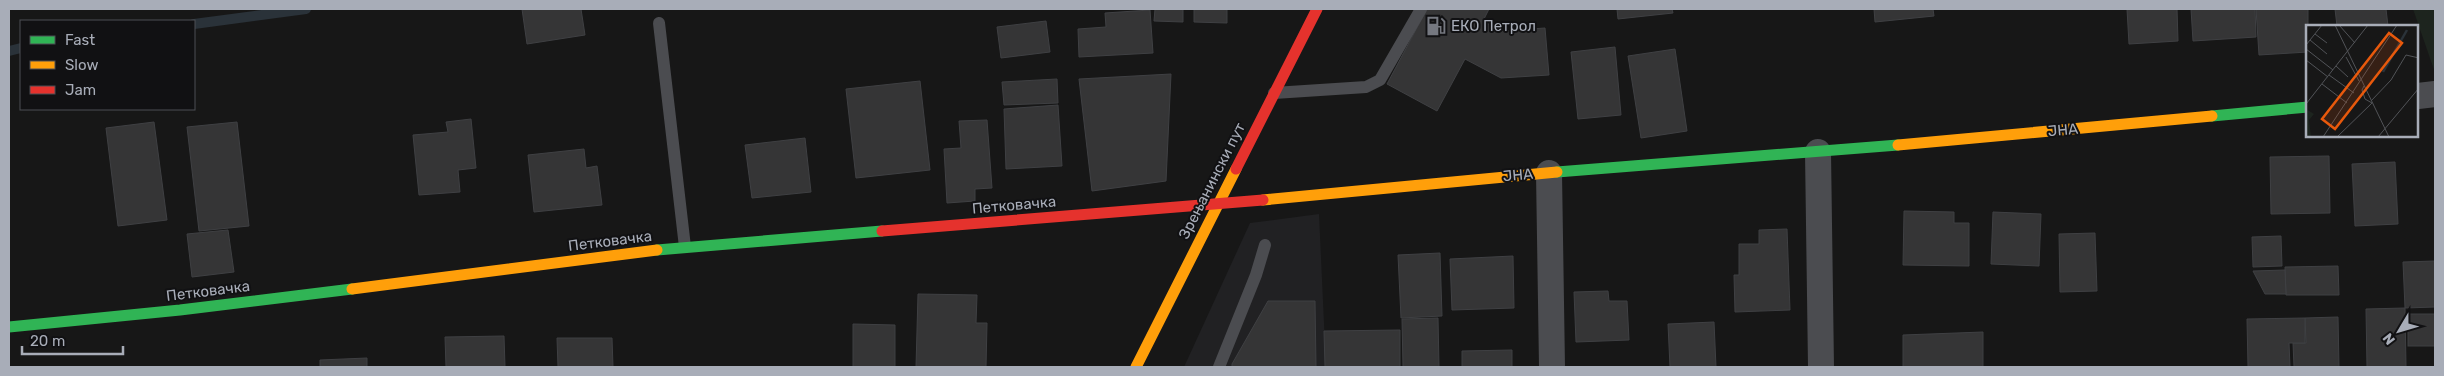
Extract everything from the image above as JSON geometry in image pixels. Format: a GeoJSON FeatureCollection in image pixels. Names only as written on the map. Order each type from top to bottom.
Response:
{"type":"FeatureCollection","features":[{"type":"Feature","properties":{"kind":"street","name":"Зрењанински пут"},"geometry":{"type":"LineString","coordinates":[[1136,367],[1317,9]]}},
{"type":"Feature","properties":{"kind":"street"},"geometry":{"type":"LineString","coordinates":[[2419,96],[2435,94]]}},
{"type":"Feature","properties":{"kind":"street","name":"ЈНА"},"geometry":{"type":"LineString","coordinates":[[1218,203],[1549,172],[1818,152],[2306,107]]}},
{"type":"Feature","properties":{"kind":"street"},"geometry":{"type":"LineString","coordinates":[[1818,152],[1821,367]]}},
{"type":"Feature","properties":{"kind":"street"},"geometry":{"type":"LineString","coordinates":[[1549,172],[1552,367]]}},
{"type":"Feature","properties":{"kind":"street","name":"Петковачка"},"geometry":{"type":"LineString","coordinates":[[9,327],[180,310],[685,247],[1218,203]]}},
{"type":"Feature","properties":{"kind":"lane"},"geometry":{"type":"LineString","coordinates":[[1274,93],[1366,88],[1380,80],[1421,9]]}},
{"type":"Feature","properties":{"kind":"lane"},"geometry":{"type":"LineString","coordinates":[[659,23],[685,247]]}},
{"type":"Feature","properties":{"kind":"lane"},"geometry":{"type":"LineString","coordinates":[[1219,367],[1256,275],[1265,245]]}},
{"type":"Feature","properties":{"kind":"shaded area"},"geometry":{"type":"Polygon","coordinates":[[[2413,9],[2435,9],[2435,72],[2419,25],[2413,9]]]}},
{"type":"Feature","properties":{"kind":"shaded area"},"geometry":{"type":"Polygon","coordinates":[[[1319,214],[1326,367],[1184,367],[1250,223],[1319,214]]]}},
{"type":"Feature","properties":{"kind":"building"},"geometry":{"type":"Polygon","coordinates":[[[522,9],[581,9],[585,35],[527,44],[522,9]]]}},
{"type":"Feature","properties":{"kind":"building"},"geometry":{"type":"Polygon","coordinates":[[[1155,9],[1183,9],[1183,22],[1154,21],[1155,9]]]}},
{"type":"Feature","properties":{"kind":"building"},"geometry":{"type":"Polygon","coordinates":[[[1194,9],[1227,9],[1227,23],[1194,22],[1194,9]]]}},
{"type":"Feature","properties":{"kind":"building"},"geometry":{"type":"Polygon","coordinates":[[[1427,9],[1489,9],[1483,21],[1502,31],[1545,28],[1549,75],[1501,78],[1465,59],[1437,111],[1387,84],[1427,9]]]}},
{"type":"Feature","properties":{"kind":"building"},"geometry":{"type":"Polygon","coordinates":[[[1617,9],[1672,9],[1673,13],[1618,19],[1617,9]]]}},
{"type":"Feature","properties":{"kind":"building"},"geometry":{"type":"Polygon","coordinates":[[[1874,9],[1933,9],[1934,16],[1875,22],[1874,9]]]}},
{"type":"Feature","properties":{"kind":"building"},"geometry":{"type":"Polygon","coordinates":[[[2127,9],[2177,9],[2178,41],[2129,44],[2127,9]]]}},
{"type":"Feature","properties":{"kind":"building"},"geometry":{"type":"Polygon","coordinates":[[[2191,9],[2255,9],[2256,37],[2193,41],[2191,9]]]}},
{"type":"Feature","properties":{"kind":"building"},"geometry":{"type":"Polygon","coordinates":[[[2256,9],[2308,9],[2306,52],[2259,55],[2256,9]]]}},
{"type":"Feature","properties":{"kind":"building"},"geometry":{"type":"Polygon","coordinates":[[[2335,9],[2386,9],[2388,25],[2337,25],[2335,9]]]}},
{"type":"Feature","properties":{"kind":"building"},"geometry":{"type":"Polygon","coordinates":[[[1150,10],[1153,53],[1079,57],[1078,29],[1106,27],[1105,13],[1150,10]]]}},
{"type":"Feature","properties":{"kind":"building"},"geometry":{"type":"Polygon","coordinates":[[[1046,21],[1050,52],[1001,58],[997,27],[1046,21]]]}},
{"type":"Feature","properties":{"kind":"building"},"geometry":{"type":"Polygon","coordinates":[[[1615,47],[1621,115],[1578,119],[1571,52],[1615,47]]]}},
{"type":"Feature","properties":{"kind":"building"},"geometry":{"type":"Polygon","coordinates":[[[1675,49],[1687,131],[1641,138],[1628,56],[1675,49]]]}},
{"type":"Feature","properties":{"kind":"building"},"geometry":{"type":"Polygon","coordinates":[[[1171,74],[1166,181],[1092,191],[1079,79],[1171,74]]]}},
{"type":"Feature","properties":{"kind":"building"},"geometry":{"type":"Polygon","coordinates":[[[1057,79],[1058,103],[1004,105],[1002,82],[1057,79]]]}},
{"type":"Feature","properties":{"kind":"building"},"geometry":{"type":"Polygon","coordinates":[[[920,81],[930,170],[856,178],[846,89],[920,81]]]}},
{"type":"Feature","properties":{"kind":"building"},"geometry":{"type":"Polygon","coordinates":[[[1058,105],[1062,166],[1006,169],[1004,109],[1058,105]]]}},
{"type":"Feature","properties":{"kind":"building"},"geometry":{"type":"Polygon","coordinates":[[[471,119],[476,168],[458,170],[460,192],[419,195],[413,135],[448,132],[446,122],[471,119]]]}},
{"type":"Feature","properties":{"kind":"building"},"geometry":{"type":"Polygon","coordinates":[[[987,120],[992,188],[975,189],[975,201],[947,203],[944,149],[961,148],[959,121],[987,120]]]}},
{"type":"Feature","properties":{"kind":"building"},"geometry":{"type":"Polygon","coordinates":[[[154,122],[167,220],[118,226],[106,128],[154,122]]]}},
{"type":"Feature","properties":{"kind":"building"},"geometry":{"type":"Polygon","coordinates":[[[237,122],[249,226],[199,231],[187,127],[237,122]]]}},
{"type":"Feature","properties":{"kind":"building"},"geometry":{"type":"Polygon","coordinates":[[[805,138],[811,192],[752,198],[745,145],[805,138]]]}},
{"type":"Feature","properties":{"kind":"building"},"geometry":{"type":"Polygon","coordinates":[[[584,149],[586,168],[597,166],[602,205],[534,212],[528,155],[584,149]]]}},
{"type":"Feature","properties":{"kind":"building"},"geometry":{"type":"Polygon","coordinates":[[[2329,156],[2330,213],[2271,214],[2270,157],[2329,156]]]}},
{"type":"Feature","properties":{"kind":"building"},"geometry":{"type":"Polygon","coordinates":[[[2395,162],[2398,224],[2355,226],[2352,164],[2395,162]]]}},
{"type":"Feature","properties":{"kind":"building"},"geometry":{"type":"Polygon","coordinates":[[[1904,211],[1954,212],[1954,223],[1969,223],[1969,266],[1903,265],[1904,211]]]}},
{"type":"Feature","properties":{"kind":"building"},"geometry":{"type":"Polygon","coordinates":[[[1993,212],[2041,214],[2039,266],[1991,264],[1993,212]]]}},
{"type":"Feature","properties":{"kind":"building"},"geometry":{"type":"Polygon","coordinates":[[[1787,229],[1790,310],[1735,312],[1734,275],[1739,275],[1739,244],[1759,244],[1759,230],[1787,229]]]}},
{"type":"Feature","properties":{"kind":"building"},"geometry":{"type":"Polygon","coordinates":[[[228,230],[234,272],[192,277],[187,234],[228,230]]]}},
{"type":"Feature","properties":{"kind":"building"},"geometry":{"type":"Polygon","coordinates":[[[2095,233],[2097,291],[2060,292],[2059,234],[2095,233]]]}},
{"type":"Feature","properties":{"kind":"building"},"geometry":{"type":"Polygon","coordinates":[[[2281,236],[2282,266],[2253,267],[2252,237],[2281,236]]]}},
{"type":"Feature","properties":{"kind":"building"},"geometry":{"type":"Polygon","coordinates":[[[1440,253],[1442,316],[1401,318],[1398,255],[1440,253]]]}},
{"type":"Feature","properties":{"kind":"building"},"geometry":{"type":"Polygon","coordinates":[[[1513,256],[1514,308],[1452,310],[1450,259],[1513,256]]]}},
{"type":"Feature","properties":{"kind":"building"},"geometry":{"type":"Polygon","coordinates":[[[2435,261],[2435,307],[2405,308],[2403,262],[2435,261]]]}},
{"type":"Feature","properties":{"kind":"building"},"geometry":{"type":"Polygon","coordinates":[[[2338,266],[2339,295],[2286,295],[2285,267],[2338,266]]]}},
{"type":"Feature","properties":{"kind":"building"},"geometry":{"type":"Polygon","coordinates":[[[2285,270],[2286,294],[2265,294],[2253,271],[2285,270]]]}},
{"type":"Feature","properties":{"kind":"building"},"geometry":{"type":"Polygon","coordinates":[[[1608,291],[1609,301],[1627,301],[1629,340],[1576,342],[1574,292],[1608,291]]]}},
{"type":"Feature","properties":{"kind":"building"},"geometry":{"type":"Polygon","coordinates":[[[918,294],[977,295],[976,323],[987,323],[986,367],[916,367],[918,294]]]}},
{"type":"Feature","properties":{"kind":"building"},"geometry":{"type":"Polygon","coordinates":[[[1268,301],[1315,301],[1316,367],[1232,367],[1268,301]]]}},
{"type":"Feature","properties":{"kind":"building"},"geometry":{"type":"Polygon","coordinates":[[[2405,308],[2406,367],[2367,367],[2366,309],[2405,308]]]}},
{"type":"Feature","properties":{"kind":"building"},"geometry":{"type":"Polygon","coordinates":[[[2408,314],[2435,314],[2435,346],[2408,346],[2408,314]]]}},
{"type":"Feature","properties":{"kind":"building"},"geometry":{"type":"Polygon","coordinates":[[[2338,317],[2339,367],[2294,367],[2293,343],[2306,343],[2305,318],[2338,317]]]}},
{"type":"Feature","properties":{"kind":"building"},"geometry":{"type":"Polygon","coordinates":[[[1438,318],[1439,367],[1403,367],[1402,319],[1438,318]]]}},
{"type":"Feature","properties":{"kind":"building"},"geometry":{"type":"Polygon","coordinates":[[[2305,318],[2305,343],[2289,343],[2290,367],[2248,367],[2247,319],[2305,318]]]}},
{"type":"Feature","properties":{"kind":"building"},"geometry":{"type":"Polygon","coordinates":[[[1714,322],[1716,367],[1670,367],[1668,324],[1714,322]]]}},
{"type":"Feature","properties":{"kind":"building"},"geometry":{"type":"Polygon","coordinates":[[[853,324],[895,325],[895,367],[853,367],[853,324]]]}},
{"type":"Feature","properties":{"kind":"building"},"geometry":{"type":"Polygon","coordinates":[[[1400,330],[1400,367],[1325,367],[1324,331],[1400,330]]]}},
{"type":"Feature","properties":{"kind":"building"},"geometry":{"type":"Polygon","coordinates":[[[1983,332],[1983,367],[1903,367],[1903,335],[1983,332]]]}},
{"type":"Feature","properties":{"kind":"building"},"geometry":{"type":"Polygon","coordinates":[[[504,336],[505,367],[446,367],[445,337],[504,336]]]}},
{"type":"Feature","properties":{"kind":"building"},"geometry":{"type":"Polygon","coordinates":[[[557,338],[612,338],[613,367],[558,367],[557,338]]]}},
{"type":"Feature","properties":{"kind":"building"},"geometry":{"type":"Polygon","coordinates":[[[1512,350],[1512,367],[1462,367],[1462,351],[1512,350]]]}},
{"type":"Feature","properties":{"kind":"building"},"geometry":{"type":"Polygon","coordinates":[[[367,358],[367,367],[320,367],[320,360],[367,358]]]}},
{"type":"Feature","properties":{"kind":"waterway"},"geometry":{"type":"LineString","coordinates":[[195,24],[306,9]]}},
{"type":"Feature","properties":{"kind":"waterway"},"geometry":{"type":"LineString","coordinates":[[9,51],[20,48]]}},
{"type":"Feature","properties":{"kind":"traffic: fast"},"geometry":{"type":"LineString","coordinates":[[2212,116],[2306,107]]}},
{"type":"Feature","properties":{"kind":"traffic: fast"},"geometry":{"type":"LineString","coordinates":[[1557,172],[1898,145]]}},
{"type":"Feature","properties":{"kind":"traffic: fast"},"geometry":{"type":"LineString","coordinates":[[657,250],[882,231]]}},
{"type":"Feature","properties":{"kind":"traffic: fast"},"geometry":{"type":"LineString","coordinates":[[9,327],[180,310],[352,289]]}},
{"type":"Feature","properties":{"kind":"traffic: slow"},"geometry":{"type":"LineString","coordinates":[[1898,145],[2212,116]]}},
{"type":"Feature","properties":{"kind":"traffic: slow"},"geometry":{"type":"LineString","coordinates":[[1136,367],[1236,169]]}},
{"type":"Feature","properties":{"kind":"traffic: slow"},"geometry":{"type":"LineString","coordinates":[[1263,200],[1557,172]]}},
{"type":"Feature","properties":{"kind":"traffic: slow"},"geometry":{"type":"LineString","coordinates":[[352,289],[657,250]]}},
{"type":"Feature","properties":{"kind":"traffic: jam"},"geometry":{"type":"LineString","coordinates":[[1236,169],[1317,9]]}},
{"type":"Feature","properties":{"kind":"traffic: jam"},"geometry":{"type":"LineString","coordinates":[[882,231],[1263,200]]}},
{"type":"Feature","properties":{"kind":"place","name":"ЕКО Петрол"},"geometry":{"type":"Point","coordinates":[1436,26]}}]}
